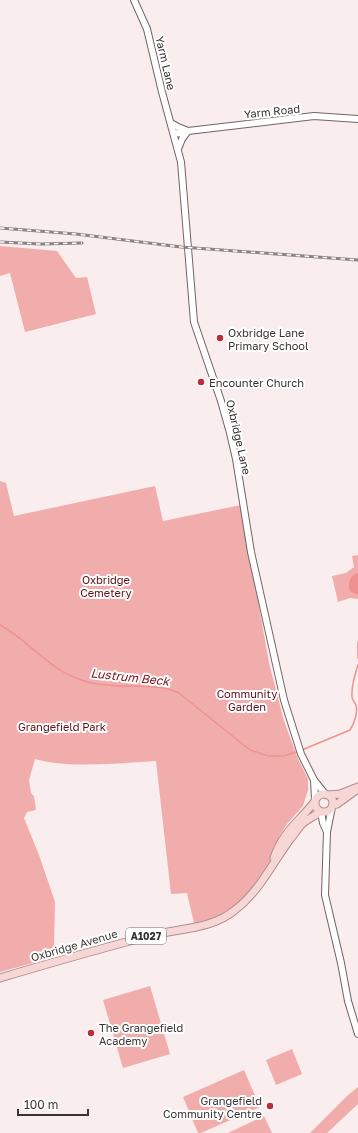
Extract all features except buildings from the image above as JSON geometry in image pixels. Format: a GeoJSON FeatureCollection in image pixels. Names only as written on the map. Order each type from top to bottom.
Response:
{"type":"FeatureCollection","features":[{"type":"Feature","properties":{"kind":"main road","name":"A1027"},"geometry":{"type":"LineString","coordinates":[[315,800],[322,794],[340,794],[358,787]]}},
{"type":"Feature","properties":{"kind":"main road","name":"A1027"},"geometry":{"type":"LineString","coordinates":[[320,812],[327,812],[332,806],[337,804],[358,787]]}},
{"type":"Feature","properties":{"kind":"main road"},"geometry":{"type":"LineString","coordinates":[[327,795],[332,799],[332,806]]}},
{"type":"Feature","properties":{"kind":"main road"},"geometry":{"type":"LineString","coordinates":[[315,800],[314,806],[320,812]]}},
{"type":"Feature","properties":{"kind":"main road","name":"Oxbridge Avenue"},"geometry":{"type":"LineString","coordinates":[[272,866],[278,847],[292,826],[315,800]]}},
{"type":"Feature","properties":{"kind":"main road","name":"Oxbridge Avenue"},"geometry":{"type":"LineString","coordinates":[[0,978],[154,934],[207,925],[222,918],[235,910],[253,893],[268,874],[302,824],[320,812]]}},
{"type":"Feature","properties":{"kind":"street","name":"Yarm Lane"},"geometry":{"type":"LineString","coordinates":[[134,0],[147,29],[162,92],[174,132]]}},
{"type":"Feature","properties":{"kind":"street","name":"Yarm Road"},"geometry":{"type":"LineString","coordinates":[[174,132],[181,134],[188,131],[314,116],[358,119]]}},
{"type":"Feature","properties":{"kind":"street"},"geometry":{"type":"LineString","coordinates":[[171,123],[188,131],[182,139],[178,149]]}},
{"type":"Feature","properties":{"kind":"street","name":"Oxbridge Lane"},"geometry":{"type":"LineString","coordinates":[[174,132],[182,171],[194,322],[221,401],[230,433],[252,560],[284,700],[298,746],[314,780]]}},
{"type":"Feature","properties":{"kind":"street"},"geometry":{"type":"LineString","coordinates":[[314,780],[327,795]]}},
{"type":"Feature","properties":{"kind":"street"},"geometry":{"type":"LineString","coordinates":[[314,780],[315,800]]}},
{"type":"Feature","properties":{"kind":"street"},"geometry":{"type":"LineString","coordinates":[[332,806],[327,832],[325,895],[341,963],[348,1001],[358,1034]]}},
{"type":"Feature","properties":{"kind":"street"},"geometry":{"type":"LineString","coordinates":[[320,812],[327,832]]}},
{"type":"Feature","properties":{"kind":"green space"},"geometry":{"type":"Polygon","coordinates":[[[0,246],[57,251],[76,278],[87,277],[96,314],[25,332],[10,273],[0,276],[0,246]]]}},
{"type":"Feature","properties":{"kind":"green space"},"geometry":{"type":"Polygon","coordinates":[[[0,481],[6,483],[14,516],[155,486],[163,521],[241,505],[269,663],[284,721],[298,759],[308,779],[308,790],[303,806],[287,824],[280,835],[268,874],[235,910],[195,927],[187,893],[171,894],[156,761],[79,765],[48,762],[35,759],[29,780],[31,793],[34,796],[36,810],[27,812],[24,818],[39,855],[55,902],[54,947],[51,958],[0,972],[0,481]]]}},
{"type":"Feature","properties":{"kind":"green space"},"geometry":{"type":"Polygon","coordinates":[[[358,555],[358,599],[350,598],[338,602],[332,576],[346,573],[354,567],[352,556],[358,555]]]}},
{"type":"Feature","properties":{"kind":"green space"},"geometry":{"type":"Polygon","coordinates":[[[150,986],[170,1054],[123,1068],[103,1000],[150,986]]]}},
{"type":"Feature","properties":{"kind":"green space"},"geometry":{"type":"Polygon","coordinates":[[[292,1049],[302,1074],[276,1085],[266,1060],[292,1049]]]}},
{"type":"Feature","properties":{"kind":"green space"},"geometry":{"type":"Polygon","coordinates":[[[244,1070],[260,1107],[198,1133],[183,1097],[244,1070]]]}},
{"type":"Feature","properties":{"kind":"green space"},"geometry":{"type":"Polygon","coordinates":[[[358,1087],[358,1104],[327,1133],[310,1133],[348,1095],[358,1087]]]}},
{"type":"Feature","properties":{"kind":"green space"},"geometry":{"type":"Polygon","coordinates":[[[264,1116],[272,1133],[228,1133],[264,1116]]]}},
{"type":"Feature","properties":{"kind":"shaded area"},"geometry":{"type":"Polygon","coordinates":[[[358,573],[358,595],[350,591],[349,585],[351,577],[358,573]]]}},
{"type":"Feature","properties":{"kind":"waterway","name":"Lustrum Beck"},"geometry":{"type":"LineString","coordinates":[[0,625],[21,639],[59,669],[81,680],[91,683],[170,689],[179,693],[250,750],[268,756],[284,756],[299,751]]}},
{"type":"Feature","properties":{"kind":"waterway","name":"Lustrum Beck"},"geometry":{"type":"LineString","coordinates":[[358,642],[358,658]]}},
{"type":"Feature","properties":{"kind":"waterway","name":"Lustrum Beck"},"geometry":{"type":"LineString","coordinates":[[302,750],[350,730],[356,715],[356,705],[352,698],[352,689],[358,665]]}},
{"type":"Feature","properties":{"kind":"railway"},"geometry":{"type":"LineString","coordinates":[[0,228],[76,234],[181,247],[358,260]]}},
{"type":"Feature","properties":{"kind":"railway"},"geometry":{"type":"LineString","coordinates":[[0,242],[41,244],[82,243]]}},
{"type":"Feature","properties":{"kind":"place","name":"Oxbridge Lane Primary School"},"geometry":{"type":"Point","coordinates":[220,338]}},
{"type":"Feature","properties":{"kind":"place","name":"Encounter Church"},"geometry":{"type":"Point","coordinates":[201,382]}},
{"type":"Feature","properties":{"kind":"place","name":"The Grangefield Academy"},"geometry":{"type":"Point","coordinates":[91,1033]}},
{"type":"Feature","properties":{"kind":"place","name":"Grangefield Community Centre"},"geometry":{"type":"Point","coordinates":[270,1106]}},
{"type":"Feature","properties":{"kind":"park label","name":"Oxbridge Cemetery"},"geometry":{"type":"Point","coordinates":[106,585]}},
{"type":"Feature","properties":{"kind":"park label","name":"Community Garden"},"geometry":{"type":"Point","coordinates":[247,699]}},
{"type":"Feature","properties":{"kind":"park label","name":"Grangefield Park"},"geometry":{"type":"Point","coordinates":[62,726]}}]}
